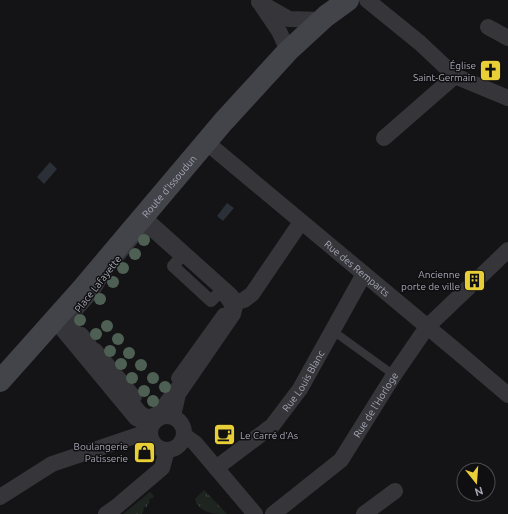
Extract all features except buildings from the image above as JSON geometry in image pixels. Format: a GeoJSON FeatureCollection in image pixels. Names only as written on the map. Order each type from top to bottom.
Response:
{"type":"FeatureCollection","features":[{"type":"Feature","properties":{"kind":"main road","name":"Route d'Issoudun"},"geometry":{"type":"LineString","coordinates":[[0,381],[82,289],[142,216],[206,142],[288,51],[344,1]]}},
{"type":"Feature","properties":{"kind":"street"},"geometry":{"type":"LineString","coordinates":[[367,0],[420,43],[455,76],[508,98]]}},
{"type":"Feature","properties":{"kind":"street"},"geometry":{"type":"LineString","coordinates":[[258,1],[289,19],[322,20]]}},
{"type":"Feature","properties":{"kind":"street"},"geometry":{"type":"LineString","coordinates":[[258,1],[280,31],[288,51]]}},
{"type":"Feature","properties":{"kind":"street"},"geometry":{"type":"LineString","coordinates":[[488,27],[508,38]]}},
{"type":"Feature","properties":{"kind":"street"},"geometry":{"type":"LineString","coordinates":[[384,138],[455,76]]}},
{"type":"Feature","properties":{"kind":"street","name":"Rue des Remparts"},"geometry":{"type":"LineString","coordinates":[[206,142],[508,396]]}},
{"type":"Feature","properties":{"kind":"street"},"geometry":{"type":"LineString","coordinates":[[142,216],[230,295],[233,314],[178,394],[172,416]]}},
{"type":"Feature","properties":{"kind":"street"},"geometry":{"type":"LineString","coordinates":[[232,308],[252,294],[301,222]]}},
{"type":"Feature","properties":{"kind":"street","name":"Place Lafayette"},"geometry":{"type":"LineString","coordinates":[[144,231],[153,232],[181,257],[173,266],[211,301],[220,292],[229,301],[232,308],[227,316],[223,314],[177,378],[181,381],[158,411],[153,414],[146,415],[142,413],[132,400],[136,396],[119,376],[114,379],[110,374],[114,370],[96,350],[92,353],[87,347],[91,344],[82,333],[79,336],[75,329],[73,319],[74,315],[93,293],[105,273],[138,233],[144,231]]}},
{"type":"Feature","properties":{"kind":"street"},"geometry":{"type":"LineString","coordinates":[[482,275],[508,250]]}},
{"type":"Feature","properties":{"kind":"street","name":"Rue Louis Blanc"},"geometry":{"type":"LineString","coordinates":[[216,468],[272,426],[300,389],[364,274]]}},
{"type":"Feature","properties":{"kind":"street","name":"Rue de l'Horloge"},"geometry":{"type":"LineString","coordinates":[[273,514],[341,460],[394,374],[427,327],[469,287]]}},
{"type":"Feature","properties":{"kind":"street"},"geometry":{"type":"LineString","coordinates":[[54,319],[136,418],[151,428]]}},
{"type":"Feature","properties":{"kind":"street"},"geometry":{"type":"LineString","coordinates":[[163,416],[172,416],[177,418],[183,426],[184,436],[183,441],[179,446],[168,450],[156,446],[150,437],[151,428],[154,421],[163,416]]}},
{"type":"Feature","properties":{"kind":"street"},"geometry":{"type":"LineString","coordinates":[[0,497],[52,464],[151,428]]}},
{"type":"Feature","properties":{"kind":"street"},"geometry":{"type":"LineString","coordinates":[[184,436],[195,443],[255,514]]}},
{"type":"Feature","properties":{"kind":"street"},"geometry":{"type":"LineString","coordinates":[[106,514],[162,468],[168,450]]}},
{"type":"Feature","properties":{"kind":"street"},"geometry":{"type":"LineString","coordinates":[[364,514],[395,491]]}},
{"type":"Feature","properties":{"kind":"lane"},"geometry":{"type":"LineString","coordinates":[[333,331],[394,374]]}},
{"type":"Feature","properties":{"kind":"green space"},"geometry":{"type":"Polygon","coordinates":[[[204,490],[227,514],[208,512],[200,508],[195,499],[204,490]]]}},
{"type":"Feature","properties":{"kind":"green space"},"geometry":{"type":"Polygon","coordinates":[[[150,492],[154,496],[152,499],[150,498],[146,508],[144,507],[142,514],[123,514],[150,492]]]}},
{"type":"Feature","properties":{"kind":"shaded area"},"geometry":{"type":"Polygon","coordinates":[[[50,162],[57,169],[44,184],[37,177],[50,162]]]}},
{"type":"Feature","properties":{"kind":"shaded area"},"geometry":{"type":"Polygon","coordinates":[[[227,203],[234,208],[223,221],[217,216],[227,203]]]}},
{"type":"Feature","properties":{"kind":"place","name":"Église Saint-Germain"},"geometry":{"type":"Point","coordinates":[491,71]}},
{"type":"Feature","properties":{"kind":"place","name":"Ancienne porte de ville"},"geometry":{"type":"Point","coordinates":[475,280]}},
{"type":"Feature","properties":{"kind":"place","name":"Le Carré d'As"},"geometry":{"type":"Point","coordinates":[224,435]}},
{"type":"Feature","properties":{"kind":"place","name":"Boulangerie Patisserie"},"geometry":{"type":"Point","coordinates":[144,452]}}]}
